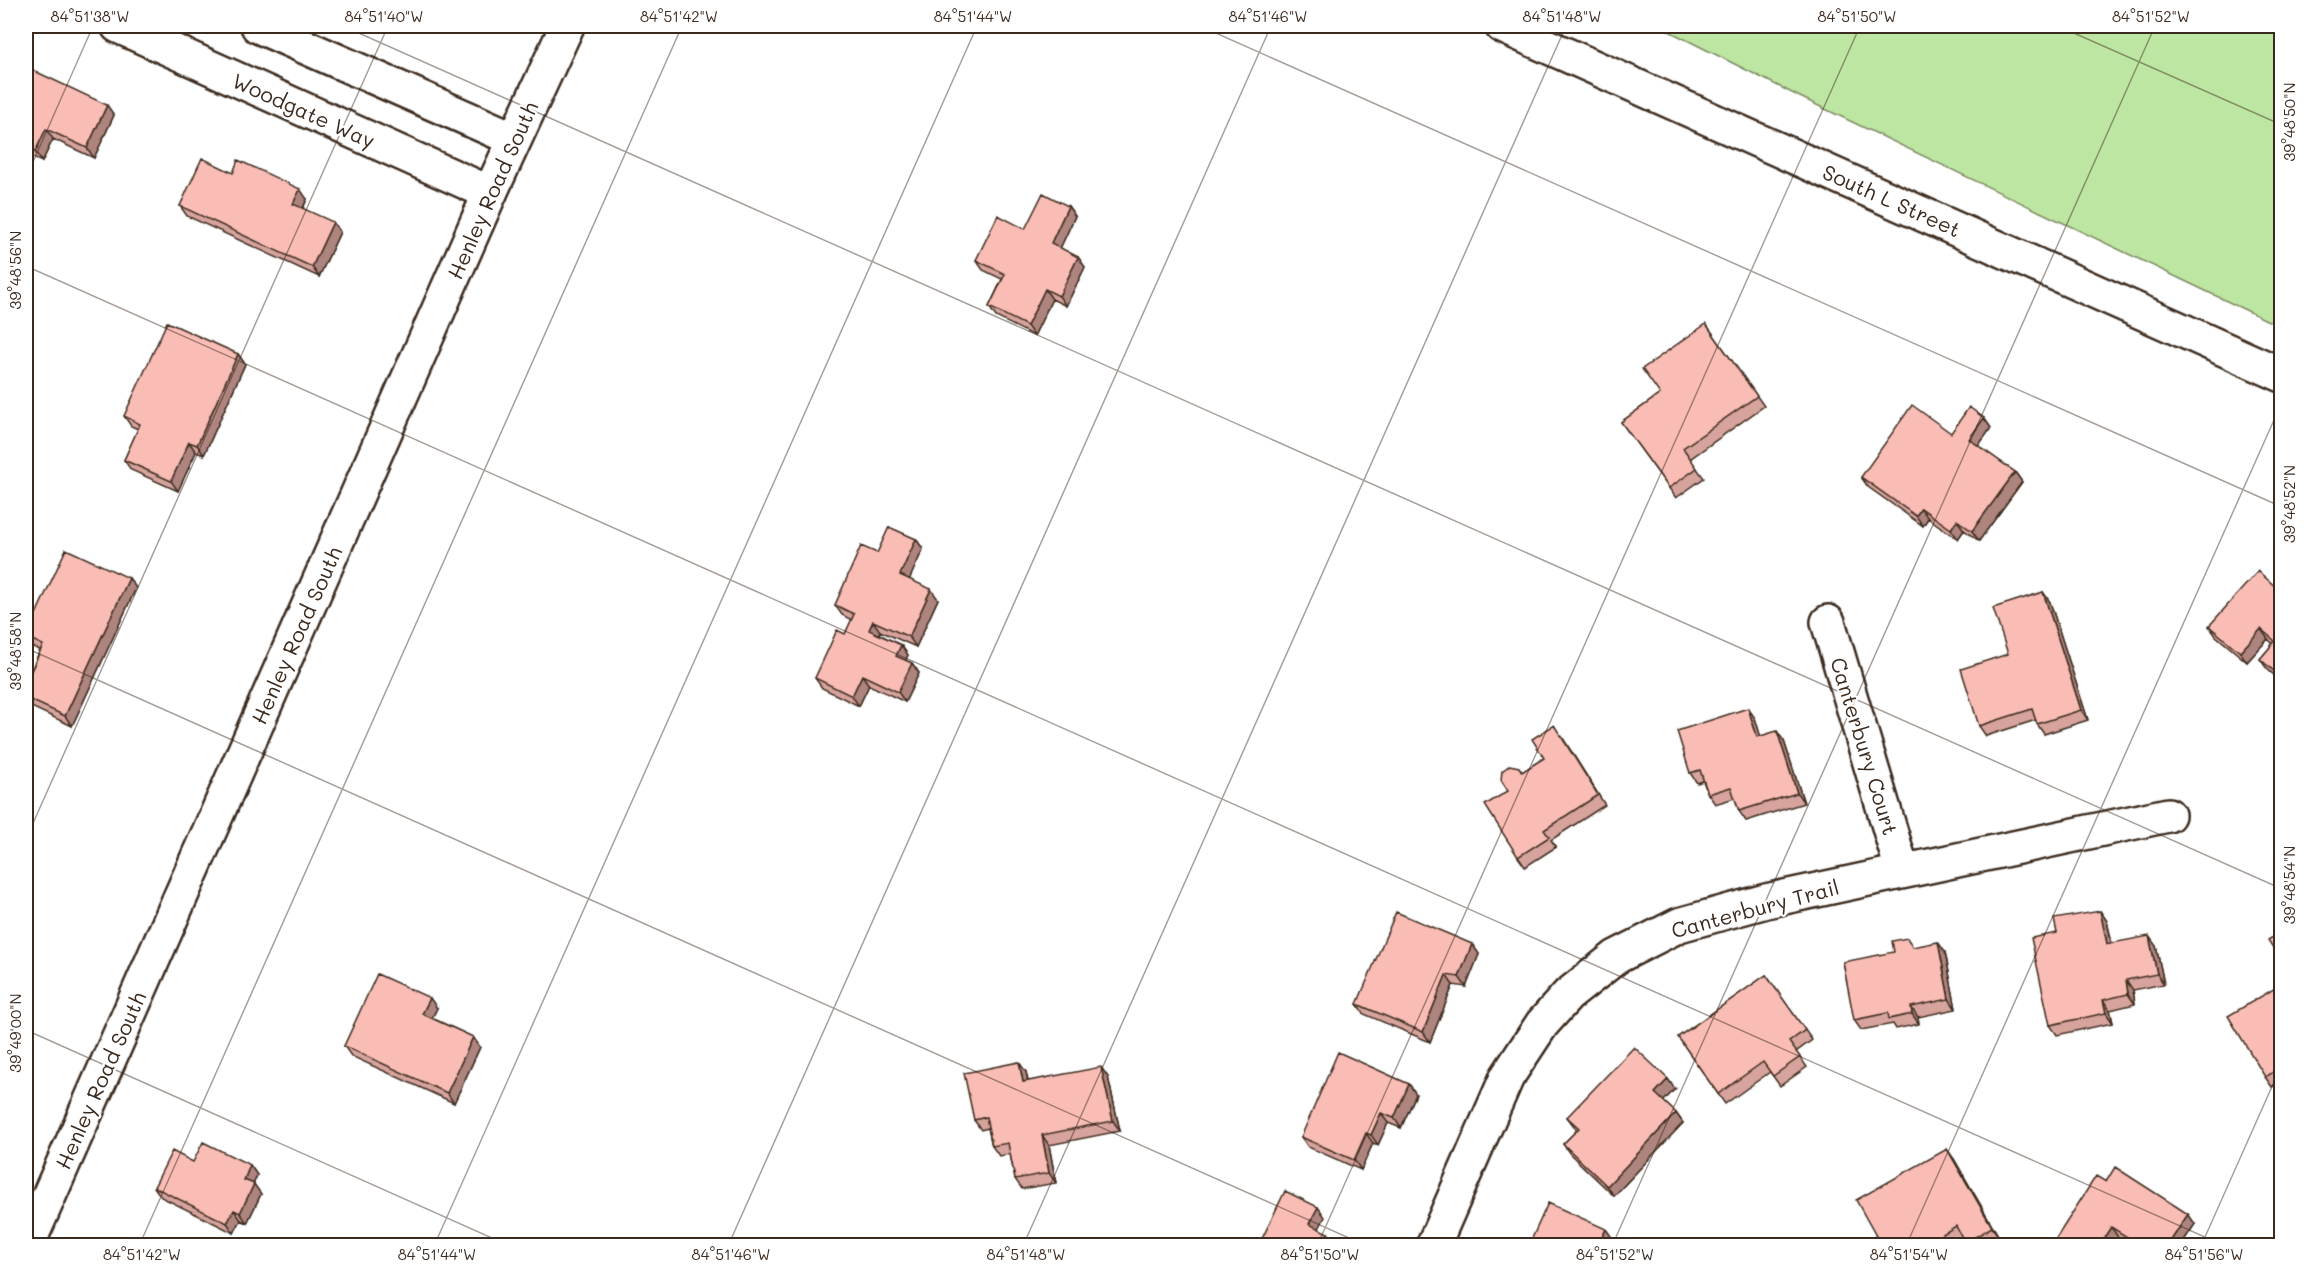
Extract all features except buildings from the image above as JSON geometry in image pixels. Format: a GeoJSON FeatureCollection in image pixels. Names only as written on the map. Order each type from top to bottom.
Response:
{"type":"FeatureCollection","features":[{"type":"Feature","properties":{"kind":"street","name":"Woodgate Way"},"geometry":{"type":"LineString","coordinates":[[118,26],[490,193]]}},
{"type":"Feature","properties":{"kind":"street"},"geometry":{"type":"LineString","coordinates":[[258,26],[514,139]]}},
{"type":"Feature","properties":{"kind":"street","name":"Henley Road South"},"geometry":{"type":"LineString","coordinates":[[27,1245],[490,193],[567,26]]}},
{"type":"Feature","properties":{"kind":"street","name":"South L Street"},"geometry":{"type":"LineString","coordinates":[[1502,26],[2282,375]]}},
{"type":"Feature","properties":{"kind":"street","name":"Canterbury Court"},"geometry":{"type":"LineString","coordinates":[[1828,622],[1902,870]]}},
{"type":"Feature","properties":{"kind":"street","name":"Canterbury Trail"},"geometry":{"type":"LineString","coordinates":[[1433,1245],[1507,1077],[1542,1024],[1592,974],[1649,938],[1679,925],[1766,901],[1902,870],[2168,815]]}},
{"type":"Feature","properties":{"kind":"green space"},"geometry":{"type":"Polygon","coordinates":[[[1659,26],[2281,26],[2281,327],[1800,97],[1659,26]]]}}]}
